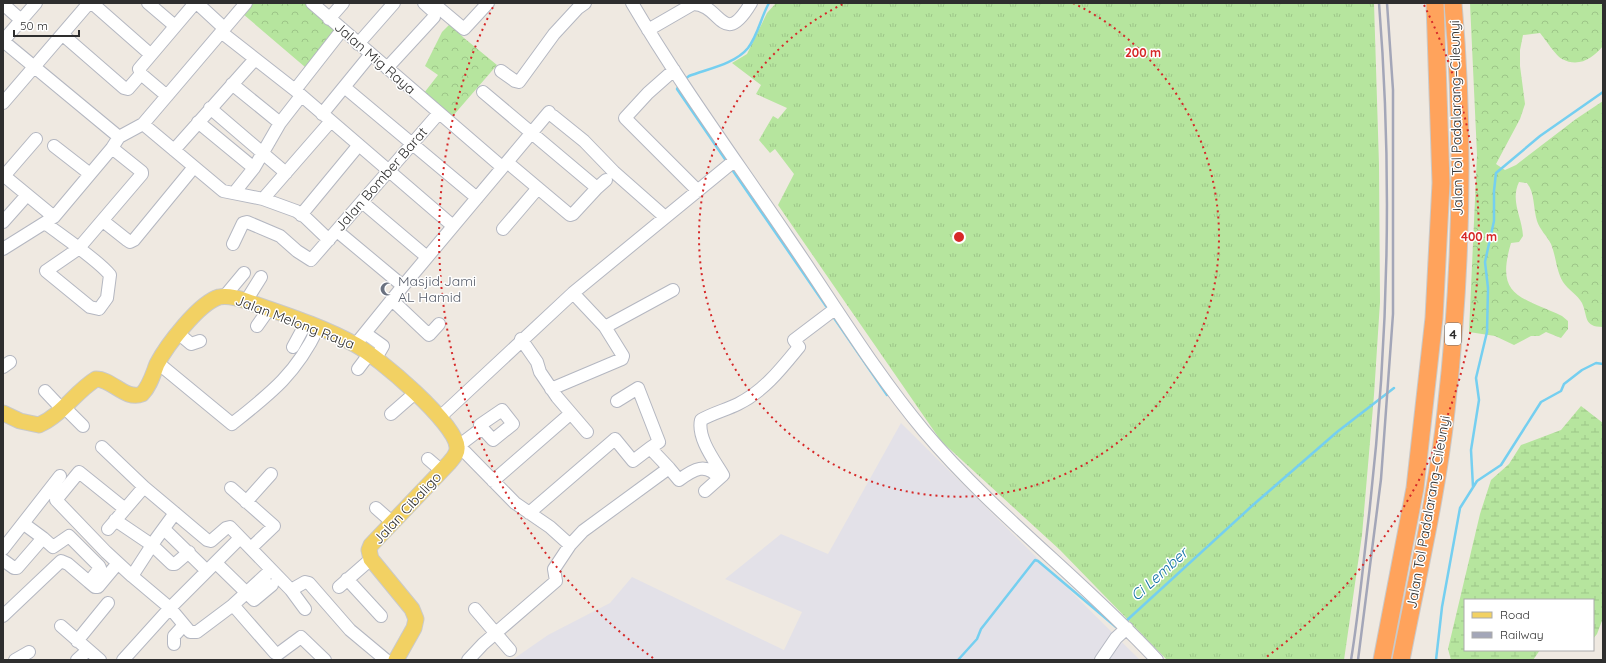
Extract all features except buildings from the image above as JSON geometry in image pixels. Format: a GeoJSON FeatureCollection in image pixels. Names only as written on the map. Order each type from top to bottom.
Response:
{"type":"FeatureCollection","features":[{"type":"Feature","properties":{"kind":"highway","name":"Jalan Tol Padalarang–Cileunyi"},"geometry":{"type":"LineString","coordinates":[[1382,660],[1415,488],[1434,318],[1441,183],[1435,3]]}},
{"type":"Feature","properties":{"kind":"highway","name":"Jalan Tol Padalarang–Cileunyi"},"geometry":{"type":"LineString","coordinates":[[1401,660],[1436,484],[1446,412],[1454,321],[1460,185],[1457,49],[1453,3]]}},
{"type":"Feature","properties":{"kind":"main road","name":"Jalan Melong Raya"},"geometry":{"type":"LineString","coordinates":[[3,413],[20,421],[39,425],[60,406],[96,379],[111,384],[133,395],[142,394],[169,344],[209,304],[224,296],[246,301],[269,309],[356,344],[373,356],[440,417]]}},
{"type":"Feature","properties":{"kind":"main road"},"geometry":{"type":"LineString","coordinates":[[440,417],[456,441],[457,447]]}},
{"type":"Feature","properties":{"kind":"main road","name":"Jalan Cibaligo"},"geometry":{"type":"LineString","coordinates":[[396,660],[414,628],[416,618],[415,614],[371,559],[370,545],[442,471],[455,455],[457,447]]}},
{"type":"Feature","properties":{"kind":"street"},"geometry":{"type":"LineString","coordinates":[[36,3],[3,41],[119,137]]}},
{"type":"Feature","properties":{"kind":"street"},"geometry":{"type":"LineString","coordinates":[[3,103],[91,3],[150,54]]}},
{"type":"Feature","properties":{"kind":"street"},"geometry":{"type":"LineString","coordinates":[[148,3],[175,26]]}},
{"type":"Feature","properties":{"kind":"street"},"geometry":{"type":"LineString","coordinates":[[167,96],[141,74],[139,69],[150,54],[196,3],[254,59],[298,93],[453,226]]}},
{"type":"Feature","properties":{"kind":"street"},"geometry":{"type":"LineString","coordinates":[[3,249],[50,220],[112,148],[119,137],[143,124],[246,3]]}},
{"type":"Feature","properties":{"kind":"street","name":"Jalan Mig Raya"},"geometry":{"type":"LineString","coordinates":[[312,3],[439,113],[505,165],[538,188],[570,215],[602,184],[532,134]]}},
{"type":"Feature","properties":{"kind":"street"},"geometry":{"type":"LineString","coordinates":[[329,19],[343,3]]}},
{"type":"Feature","properties":{"kind":"street"},"geometry":{"type":"LineString","coordinates":[[358,44],[394,3]]}},
{"type":"Feature","properties":{"kind":"street"},"geometry":{"type":"LineString","coordinates":[[387,68],[434,17],[434,12],[424,3]]}},
{"type":"Feature","properties":{"kind":"street"},"geometry":{"type":"LineString","coordinates":[[433,3],[464,29],[488,3]]}},
{"type":"Feature","properties":{"kind":"street"},"geometry":{"type":"LineString","coordinates":[[501,71],[515,81],[519,82],[558,29],[578,8],[586,3]]}},
{"type":"Feature","properties":{"kind":"street"},"geometry":{"type":"LineString","coordinates":[[632,3],[686,89],[730,165],[787,236],[832,311],[924,431],[1008,518],[1156,660]]}},
{"type":"Feature","properties":{"kind":"street"},"geometry":{"type":"LineString","coordinates":[[648,30],[696,4],[727,23],[734,23],[742,18],[751,3]]}},
{"type":"Feature","properties":{"kind":"street"},"geometry":{"type":"LineString","coordinates":[[3,4],[22,20]]}},
{"type":"Feature","properties":{"kind":"street"},"geometry":{"type":"LineString","coordinates":[[234,194],[254,168],[298,93],[342,30]]}},
{"type":"Feature","properties":{"kind":"street"},"geometry":{"type":"LineString","coordinates":[[63,35],[124,88],[129,88],[141,74]]}},
{"type":"Feature","properties":{"kind":"street"},"geometry":{"type":"LineString","coordinates":[[263,199],[286,173],[327,118],[371,54]]}},
{"type":"Feature","properties":{"kind":"street"},"geometry":{"type":"LineString","coordinates":[[174,150],[254,59]]}},
{"type":"Feature","properties":{"kind":"street"},"geometry":{"type":"LineString","coordinates":[[676,73],[648,93],[624,118],[698,191]]}},
{"type":"Feature","properties":{"kind":"street"},"geometry":{"type":"LineString","coordinates":[[232,84],[280,123]]}},
{"type":"Feature","properties":{"kind":"street"},"geometry":{"type":"LineString","coordinates":[[349,91],[412,142],[477,198]]}},
{"type":"Feature","properties":{"kind":"street"},"geometry":{"type":"LineString","coordinates":[[483,92],[532,134]]}},
{"type":"Feature","properties":{"kind":"street"},"geometry":{"type":"LineString","coordinates":[[210,108],[286,173]]}},
{"type":"Feature","properties":{"kind":"street","name":"Jalan Bomber Barat"},"geometry":{"type":"LineString","coordinates":[[143,124],[222,191],[263,199],[301,215],[333,235],[412,142],[439,113]]}},
{"type":"Feature","properties":{"kind":"street"},"geometry":{"type":"LineString","coordinates":[[356,344],[453,226],[551,114],[584,141],[614,172],[666,217]]}},
{"type":"Feature","properties":{"kind":"street"},"geometry":{"type":"LineString","coordinates":[[198,122],[254,168]]}},
{"type":"Feature","properties":{"kind":"street"},"geometry":{"type":"LineString","coordinates":[[36,139],[3,176],[26,195],[78,248],[108,272],[111,278],[105,302],[99,309],[90,307],[46,271],[78,248],[103,221],[142,173],[112,148]]}},
{"type":"Feature","properties":{"kind":"street"},"geometry":{"type":"LineString","coordinates":[[54,146],[90,174]]}},
{"type":"Feature","properties":{"kind":"street"},"geometry":{"type":"LineString","coordinates":[[301,215],[358,146]]}},
{"type":"Feature","properties":{"kind":"street"},"geometry":{"type":"LineString","coordinates":[[440,417],[496,366],[521,339],[573,293],[730,165]]}},
{"type":"Feature","properties":{"kind":"street"},"geometry":{"type":"LineString","coordinates":[[103,221],[130,242],[134,240],[194,167]]}},
{"type":"Feature","properties":{"kind":"street"},"geometry":{"type":"LineString","coordinates":[[503,229],[538,188]]}},
{"type":"Feature","properties":{"kind":"street"},"geometry":{"type":"LineString","coordinates":[[3,222],[26,195]]}},
{"type":"Feature","properties":{"kind":"street"},"geometry":{"type":"LineString","coordinates":[[362,202],[427,257]]}},
{"type":"Feature","properties":{"kind":"street"},"geometry":{"type":"LineString","coordinates":[[233,244],[243,223],[247,222],[280,236],[308,260],[311,260],[333,235],[403,286]]}},
{"type":"Feature","properties":{"kind":"street"},"geometry":{"type":"LineString","coordinates":[[224,296],[244,273]]}},
{"type":"Feature","properties":{"kind":"street"},"geometry":{"type":"LineString","coordinates":[[246,301],[261,277]]}},
{"type":"Feature","properties":{"kind":"street"},"geometry":{"type":"LineString","coordinates":[[605,327],[673,290]]}},
{"type":"Feature","properties":{"kind":"street"},"geometry":{"type":"LineString","coordinates":[[551,389],[622,359],[623,354],[605,327],[573,293]]}},
{"type":"Feature","properties":{"kind":"street"},"geometry":{"type":"LineString","coordinates":[[392,300],[429,335],[439,324]]}},
{"type":"Feature","properties":{"kind":"street"},"geometry":{"type":"LineString","coordinates":[[257,326],[269,309]]}},
{"type":"Feature","properties":{"kind":"street"},"geometry":{"type":"LineString","coordinates":[[704,490],[723,475],[705,443],[700,427],[701,420],[738,404],[763,388],[799,347],[794,340],[832,311]]}},
{"type":"Feature","properties":{"kind":"street"},"geometry":{"type":"LineString","coordinates":[[293,347],[312,326]]}},
{"type":"Feature","properties":{"kind":"street"},"geometry":{"type":"LineString","coordinates":[[158,363],[232,424],[268,395],[291,372],[306,352],[312,326]]}},
{"type":"Feature","properties":{"kind":"street"},"geometry":{"type":"LineString","coordinates":[[358,369],[383,346],[366,333]]}},
{"type":"Feature","properties":{"kind":"street"},"geometry":{"type":"LineString","coordinates":[[178,334],[191,344],[200,341]]}},
{"type":"Feature","properties":{"kind":"street"},"geometry":{"type":"LineString","coordinates":[[521,339],[537,362],[540,372],[551,389],[570,414],[587,432]]}},
{"type":"Feature","properties":{"kind":"street"},"geometry":{"type":"LineString","coordinates":[[529,512],[616,439],[633,461],[659,442],[638,388],[617,401]]}},
{"type":"Feature","properties":{"kind":"street"},"geometry":{"type":"LineString","coordinates":[[45,390],[60,406],[83,426]]}},
{"type":"Feature","properties":{"kind":"street"},"geometry":{"type":"LineString","coordinates":[[391,414],[415,393]]}},
{"type":"Feature","properties":{"kind":"street"},"geometry":{"type":"LineString","coordinates":[[493,481],[570,414]]}},
{"type":"Feature","properties":{"kind":"street"},"geometry":{"type":"LineString","coordinates":[[482,428],[457,447],[465,452],[515,503],[550,527],[570,545]]}},
{"type":"Feature","properties":{"kind":"street"},"geometry":{"type":"LineString","coordinates":[[102,448],[144,487],[209,541],[213,540],[227,527],[251,548],[291,590],[305,609]]}},
{"type":"Feature","properties":{"kind":"street"},"geometry":{"type":"LineString","coordinates":[[650,448],[679,480],[696,469],[704,468],[714,470],[720,478]]}},
{"type":"Feature","properties":{"kind":"street"},"geometry":{"type":"LineString","coordinates":[[428,459],[442,471]]}},
{"type":"Feature","properties":{"kind":"street"},"geometry":{"type":"LineString","coordinates":[[468,660],[496,633],[555,582],[554,569],[570,545],[583,532],[669,468]]}},
{"type":"Feature","properties":{"kind":"street"},"geometry":{"type":"LineString","coordinates":[[125,509],[78,472],[56,500],[118,563],[170,608],[191,632],[197,632],[233,605],[271,570]]}},
{"type":"Feature","properties":{"kind":"street"},"geometry":{"type":"LineString","coordinates":[[246,502],[271,474]]}},
{"type":"Feature","properties":{"kind":"street"},"geometry":{"type":"LineString","coordinates":[[3,549],[60,476]]}},
{"type":"Feature","properties":{"kind":"street"},"geometry":{"type":"LineString","coordinates":[[144,487],[112,524],[152,545],[174,564],[189,552]]}},
{"type":"Feature","properties":{"kind":"street"},"geometry":{"type":"LineString","coordinates":[[231,488],[274,526],[251,548]]}},
{"type":"Feature","properties":{"kind":"street"},"geometry":{"type":"LineString","coordinates":[[376,508],[393,523]]}},
{"type":"Feature","properties":{"kind":"street"},"geometry":{"type":"LineString","coordinates":[[132,576],[152,545],[176,513]]}},
{"type":"Feature","properties":{"kind":"street"},"geometry":{"type":"LineString","coordinates":[[24,524],[53,547],[69,536],[100,568],[89,582]]}},
{"type":"Feature","properties":{"kind":"street"},"geometry":{"type":"LineString","coordinates":[[164,528],[189,552],[247,592],[254,600],[272,586]]}},
{"type":"Feature","properties":{"kind":"street"},"geometry":{"type":"LineString","coordinates":[[3,560],[14,568],[17,568],[43,538]]}},
{"type":"Feature","properties":{"kind":"street"},"geometry":{"type":"LineString","coordinates":[[123,660],[170,608],[240,538]]}},
{"type":"Feature","properties":{"kind":"street"},"geometry":{"type":"LineString","coordinates":[[371,559],[343,583],[381,616]]}},
{"type":"Feature","properties":{"kind":"street"},"geometry":{"type":"LineString","coordinates":[[3,616],[62,560],[95,587],[98,587],[118,563]]}},
{"type":"Feature","properties":{"kind":"street"},"geometry":{"type":"LineString","coordinates":[[291,590],[308,582],[350,630],[386,660]]}},
{"type":"Feature","properties":{"kind":"street"},"geometry":{"type":"LineString","coordinates":[[77,641],[108,603]]}},
{"type":"Feature","properties":{"kind":"street"},"geometry":{"type":"LineString","coordinates":[[233,605],[275,653],[278,654],[301,637],[325,660]]}},
{"type":"Feature","properties":{"kind":"street"},"geometry":{"type":"LineString","coordinates":[[476,609],[510,650]]}},
{"type":"Feature","properties":{"kind":"street"},"geometry":{"type":"LineString","coordinates":[[174,644],[174,636],[184,625]]}},
{"type":"Feature","properties":{"kind":"street"},"geometry":{"type":"LineString","coordinates":[[61,626],[100,660]]}},
{"type":"Feature","properties":{"kind":"street"},"geometry":{"type":"LineString","coordinates":[[1101,660],[1122,629]]}},
{"type":"Feature","properties":{"kind":"street"},"geometry":{"type":"LineString","coordinates":[[77,660],[88,650]]}},
{"type":"Feature","properties":{"kind":"street"},"geometry":{"type":"LineString","coordinates":[[15,660],[29,652]]}},
{"type":"Feature","properties":{"kind":"shaded area"},"geometry":{"type":"Polygon","coordinates":[[[901,423],[1140,660],[512,660],[548,635],[610,603],[632,577],[784,650],[802,612],[725,579],[781,534],[828,554],[901,423]]]}},
{"type":"Feature","properties":{"kind":"green space"},"geometry":{"type":"Polygon","coordinates":[[[252,3],[306,3],[337,30],[305,67],[243,14],[252,3]]]}},
{"type":"Feature","properties":{"kind":"green space"},"geometry":{"type":"Polygon","coordinates":[[[776,3],[1374,3],[1379,165],[1380,302],[1362,535],[1344,660],[1167,660],[1060,550],[941,441],[778,205],[794,174],[775,149],[770,153],[759,140],[773,116],[778,119],[787,108],[756,94],[761,85],[732,63],[747,54],[767,13],[776,3]]]}},
{"type":"Feature","properties":{"kind":"green space"},"geometry":{"type":"Polygon","coordinates":[[[1470,3],[1603,3],[1603,46],[1590,58],[1580,62],[1568,62],[1562,59],[1540,33],[1523,35],[1520,50],[1520,66],[1525,104],[1520,119],[1496,164],[1505,170],[1516,165],[1576,119],[1603,101],[1603,327],[1597,327],[1589,323],[1582,303],[1563,282],[1551,244],[1537,221],[1530,187],[1527,183],[1519,182],[1516,202],[1523,236],[1519,242],[1511,243],[1506,274],[1509,285],[1523,298],[1562,316],[1568,321],[1568,329],[1561,338],[1546,332],[1539,336],[1531,336],[1514,345],[1495,336],[1469,332],[1477,155],[1470,3]]]}},
{"type":"Feature","properties":{"kind":"green space"},"geometry":{"type":"Polygon","coordinates":[[[450,24],[464,38],[497,65],[452,117],[424,93],[438,75],[425,66],[442,32],[450,24]]]}},
{"type":"Feature","properties":{"kind":"green space"},"geometry":{"type":"Polygon","coordinates":[[[1581,406],[1603,423],[1603,618],[1597,634],[1594,638],[1594,599],[1464,599],[1464,651],[1539,651],[1533,660],[1451,660],[1448,649],[1480,514],[1491,480],[1509,464],[1521,445],[1561,430],[1581,406]]]}},
{"type":"Feature","properties":{"kind":"waterway"},"geometry":{"type":"LineString","coordinates":[[684,80],[689,76],[728,62],[742,54],[751,43],[769,3]]}},
{"type":"Feature","properties":{"kind":"waterway"},"geometry":{"type":"LineString","coordinates":[[679,85],[677,89],[727,162]]}},
{"type":"Feature","properties":{"kind":"waterway"},"geometry":{"type":"LineString","coordinates":[[1473,487],[1471,450],[1479,400],[1476,378],[1487,332],[1488,288],[1485,262],[1494,221],[1494,191],[1496,173],[1540,136],[1603,92]]}},
{"type":"Feature","properties":{"kind":"waterway"},"geometry":{"type":"LineString","coordinates":[[731,168],[828,309]]}},
{"type":"Feature","properties":{"kind":"waterway"},"geometry":{"type":"LineString","coordinates":[[832,315],[887,395]]}},
{"type":"Feature","properties":{"kind":"waterway"},"geometry":{"type":"LineString","coordinates":[[1436,660],[1442,607],[1460,508],[1477,481],[1501,465],[1541,402],[1561,391],[1564,384],[1582,370],[1596,363],[1603,364]]}},
{"type":"Feature","properties":{"kind":"waterway","name":"Ci Lember"},"geometry":{"type":"LineString","coordinates":[[1125,622],[1253,505],[1337,432],[1394,388]]}},
{"type":"Feature","properties":{"kind":"waterway","name":"Ci Lember"},"geometry":{"type":"LineString","coordinates":[[958,660],[977,639],[981,629],[1035,560],[1116,627],[1119,626]]}},
{"type":"Feature","properties":{"kind":"railway"},"geometry":{"type":"LineString","coordinates":[[1351,660],[1360,596],[1374,466],[1384,334],[1387,202],[1386,135],[1379,3]]}},
{"type":"Feature","properties":{"kind":"railway"},"geometry":{"type":"LineString","coordinates":[[1358,660],[1381,479],[1393,314],[1393,90],[1387,3]]}},
{"type":"Feature","properties":{"kind":"place","name":"Masjid Jami AL Hamid"},"geometry":{"type":"Point","coordinates":[387,289]}}]}
